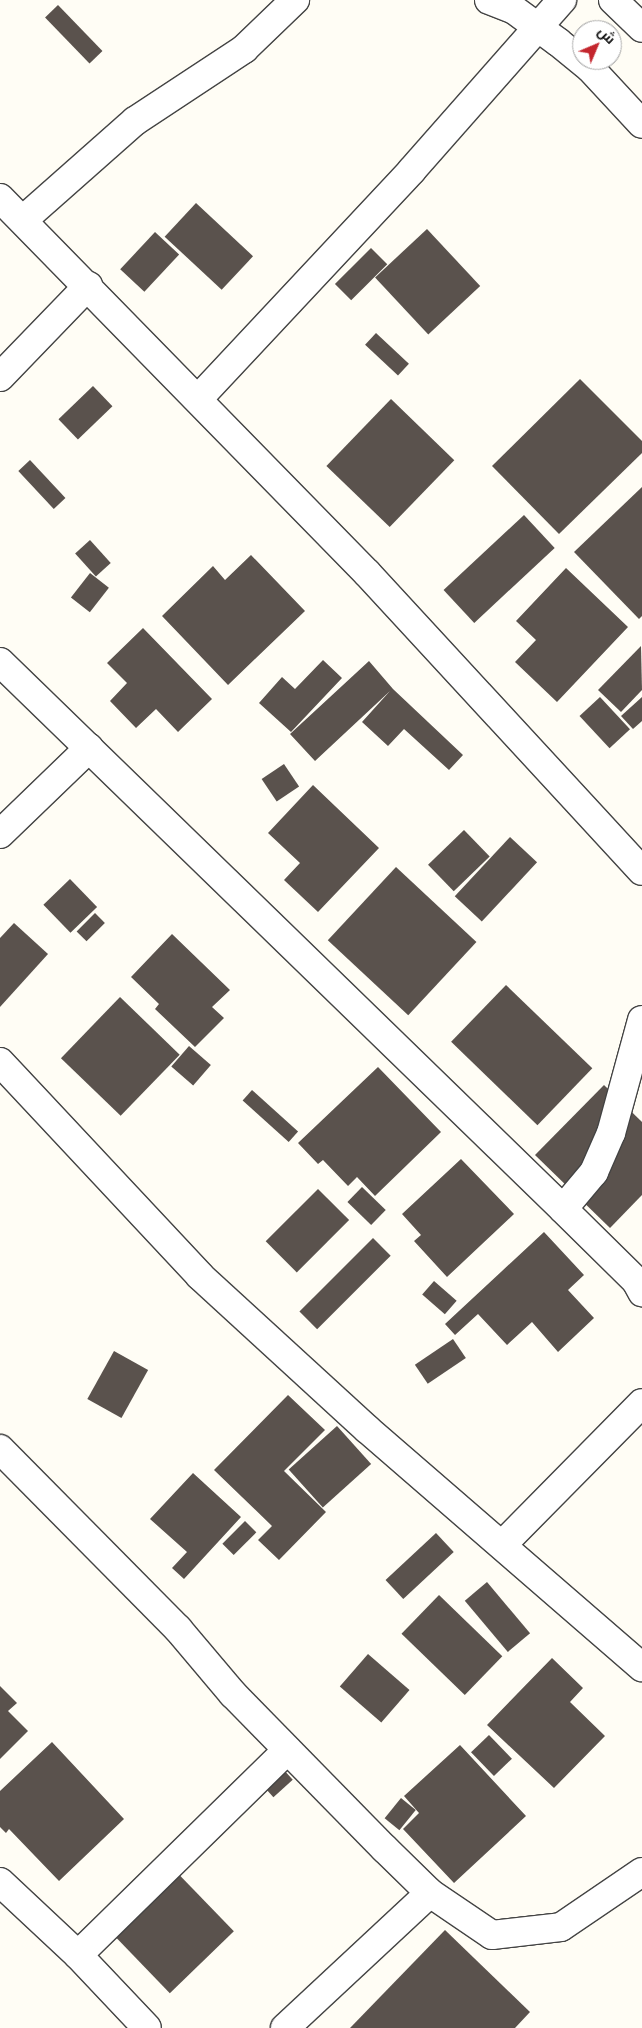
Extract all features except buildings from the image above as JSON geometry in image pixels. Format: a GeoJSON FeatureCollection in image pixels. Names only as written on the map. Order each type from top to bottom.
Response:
{"type":"FeatureCollection","features":[{"type":"Feature","properties":{"kind":"street"},"geometry":{"type":"LineString","coordinates":[[22,220],[135,121],[244,49],[295,0]]}},
{"type":"Feature","properties":{"kind":"street"},"geometry":{"type":"LineString","coordinates":[[489,0],[513,9],[539,27],[590,68],[642,124]]}},
{"type":"Feature","properties":{"kind":"street"},"geometry":{"type":"LineString","coordinates":[[198,399],[412,170],[562,0]]}},
{"type":"Feature","properties":{"kind":"street"},"geometry":{"type":"LineString","coordinates":[[613,0],[642,28]]}},
{"type":"Feature","properties":{"kind":"street"},"geometry":{"type":"LineString","coordinates":[[0,198],[367,572],[642,872]]}},
{"type":"Feature","properties":{"kind":"street"},"geometry":{"type":"LineString","coordinates":[[0,377],[88,286]]}},
{"type":"Feature","properties":{"kind":"street"},"geometry":{"type":"LineString","coordinates":[[0,662],[563,1209],[636,1281],[642,1292]]}},
{"type":"Feature","properties":{"kind":"street"},"geometry":{"type":"LineString","coordinates":[[0,834],[89,748]]}},
{"type":"Feature","properties":{"kind":"street"},"geometry":{"type":"LineString","coordinates":[[563,1209],[594,1172],[611,1133],[642,1020]]}},
{"type":"Feature","properties":{"kind":"street"},"geometry":{"type":"LineString","coordinates":[[0,1062],[200,1276],[367,1429],[642,1667]]}},
{"type":"Feature","properties":{"kind":"street"},"geometry":{"type":"LineString","coordinates":[[502,1545],[642,1403]]}},
{"type":"Feature","properties":{"kind":"street"},"geometry":{"type":"LineString","coordinates":[[0,1449],[178,1629],[232,1694],[430,1893],[492,1935],[561,1927],[642,1872]]}},
{"type":"Feature","properties":{"kind":"street"},"geometry":{"type":"LineString","coordinates":[[78,1955],[287,1750]]}},
{"type":"Feature","properties":{"kind":"street"},"geometry":{"type":"LineString","coordinates":[[0,1882],[78,1955],[147,2028]]}},
{"type":"Feature","properties":{"kind":"street"},"geometry":{"type":"LineString","coordinates":[[285,2028],[430,1893]]}}]}
